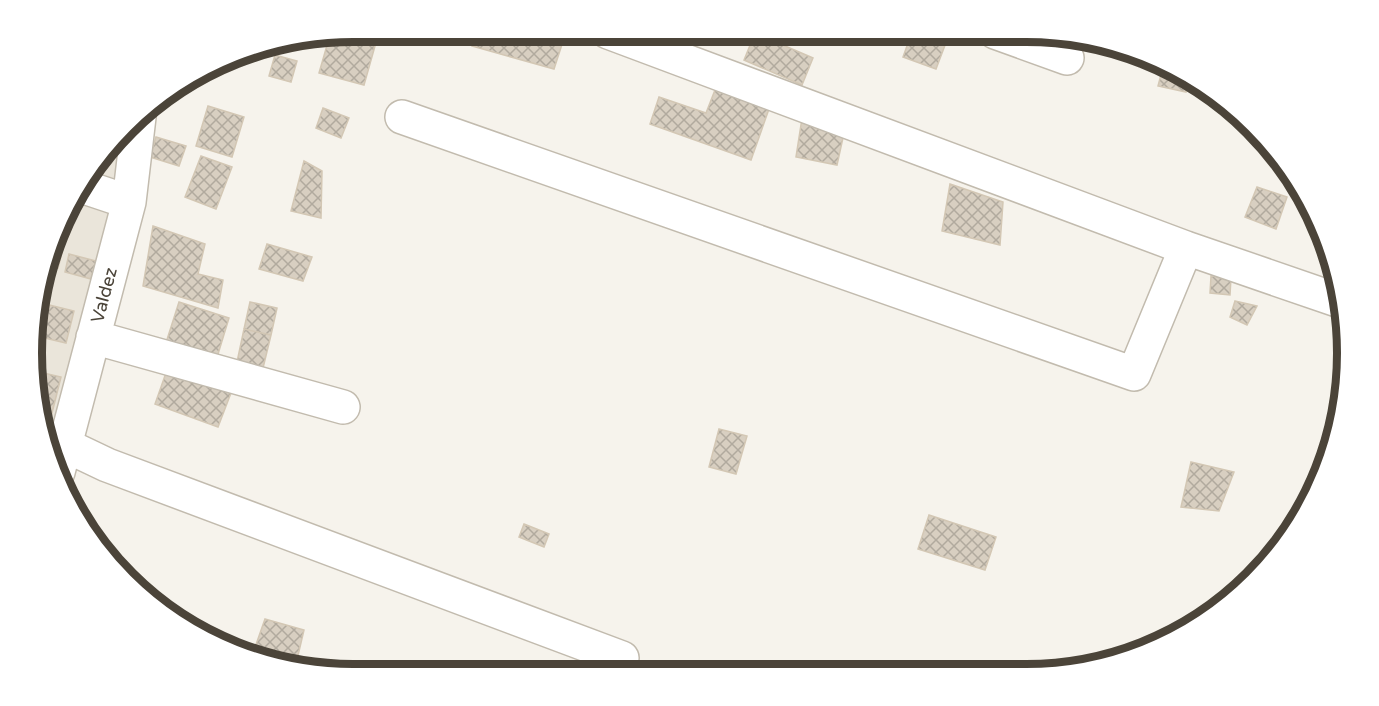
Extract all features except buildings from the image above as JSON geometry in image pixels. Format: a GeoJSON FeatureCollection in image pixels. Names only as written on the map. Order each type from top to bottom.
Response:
{"type":"FeatureCollection","features":[{"type":"Feature","properties":{"kind":"street"},"geometry":{"type":"LineString","coordinates":[[635,42],[1186,248],[1332,298]]}},
{"type":"Feature","properties":{"kind":"street"},"geometry":{"type":"LineString","coordinates":[[1023,42],[1067,58]]}},
{"type":"Feature","properties":{"kind":"street"},"geometry":{"type":"LineString","coordinates":[[402,117],[1134,374],[1186,248]]}},
{"type":"Feature","properties":{"kind":"street","name":"Valdez"},"geometry":{"type":"LineString","coordinates":[[61,459],[129,202],[138,129]]}},
{"type":"Feature","properties":{"kind":"street"},"geometry":{"type":"LineString","coordinates":[[89,189],[129,202]]}},
{"type":"Feature","properties":{"kind":"street"},"geometry":{"type":"LineString","coordinates":[[93,337],[343,407]]}},
{"type":"Feature","properties":{"kind":"street"},"geometry":{"type":"LineString","coordinates":[[61,459],[107,465],[622,658]]}},
{"type":"Feature","properties":{"kind":"shaded area"},"geometry":{"type":"Polygon","coordinates":[[[140,127],[53,432],[45,394],[42,353],[45,312],[53,273],[74,215],[94,180],[119,148],[140,127]]]}}]}
